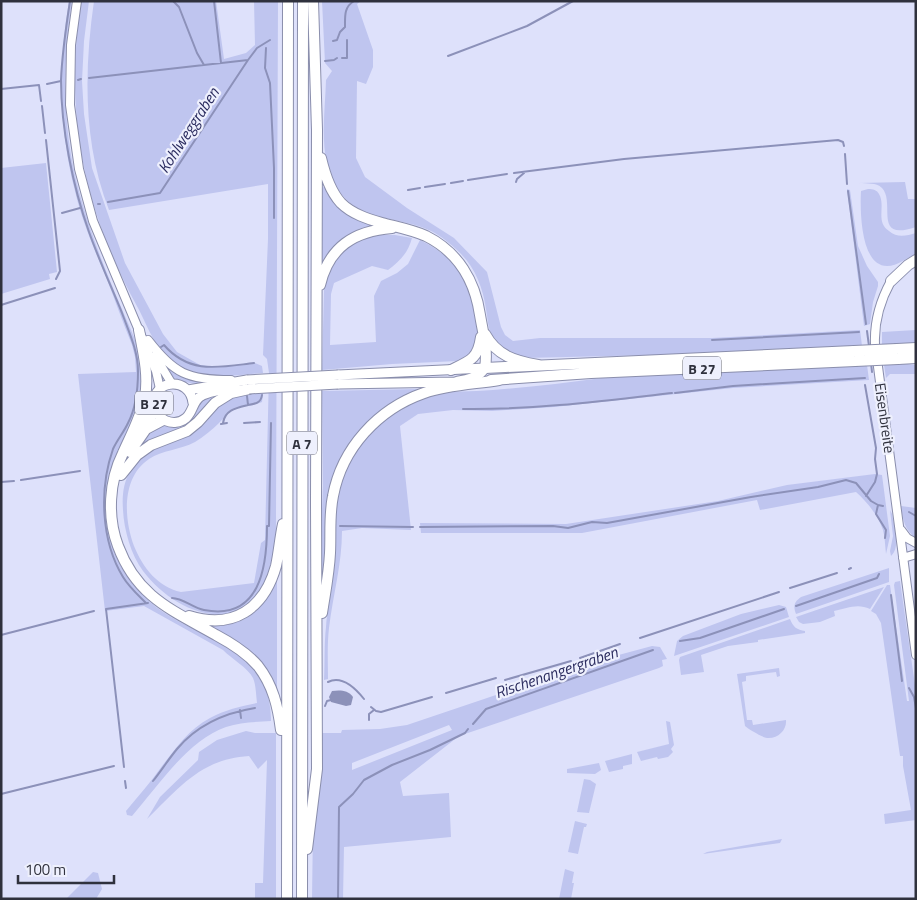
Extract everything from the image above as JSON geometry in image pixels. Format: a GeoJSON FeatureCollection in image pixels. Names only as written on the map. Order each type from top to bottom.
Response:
{"type":"FeatureCollection","features":[{"type":"Feature","properties":{"kind":"highway","name":"A 7"},"geometry":{"type":"LineString","coordinates":[[287,899],[288,1]]}},
{"type":"Feature","properties":{"kind":"highway","name":"A 7"},"geometry":{"type":"LineString","coordinates":[[302,899],[303,1]]}},
{"type":"Feature","properties":{"kind":"highway"},"geometry":{"type":"LineString","coordinates":[[302,885],[316,775],[317,130],[313,1]]}},
{"type":"Feature","properties":{"kind":"highway"},"geometry":{"type":"LineString","coordinates":[[317,130],[325,174],[331,190],[342,203],[353,212],[427,236],[459,261],[475,289],[486,358],[485,368]]}},
{"type":"Feature","properties":{"kind":"highway"},"geometry":{"type":"LineString","coordinates":[[316,299],[322,275],[334,253],[344,244],[354,237],[367,232],[398,228]]}},
{"type":"Feature","properties":{"kind":"highway"},"geometry":{"type":"LineString","coordinates":[[891,281],[916,260]]}},
{"type":"Feature","properties":{"kind":"highway"},"geometry":{"type":"LineString","coordinates":[[482,328],[498,351],[518,361],[538,366]]}},
{"type":"Feature","properties":{"kind":"highway"},"geometry":{"type":"LineString","coordinates":[[451,370],[475,357],[480,346],[482,328]]}},
{"type":"Feature","properties":{"kind":"highway"},"geometry":{"type":"LineString","coordinates":[[139,330],[145,361],[146,394],[141,412],[116,472],[111,505],[114,531],[124,560],[138,582],[156,600],[177,614],[226,640],[244,652],[258,666],[269,684],[276,703],[286,767]]}},
{"type":"Feature","properties":{"kind":"highway","name":"B 27"},"geometry":{"type":"LineString","coordinates":[[898,354],[916,348]]}},
{"type":"Feature","properties":{"kind":"highway","name":"B 27"},"geometry":{"type":"LineString","coordinates":[[485,368],[898,354],[916,358]]}},
{"type":"Feature","properties":{"kind":"highway","name":"B 27"},"geometry":{"type":"LineString","coordinates":[[455,382],[855,356]]}},
{"type":"Feature","properties":{"kind":"highway"},"geometry":{"type":"LineString","coordinates":[[317,642],[329,568],[333,496],[340,472],[350,451],[368,429],[389,410],[403,402],[425,392],[499,380]]}},
{"type":"Feature","properties":{"kind":"highway"},"geometry":{"type":"LineString","coordinates":[[121,475],[137,456],[151,444],[187,431],[215,403],[248,384]]}},
{"type":"Feature","properties":{"kind":"highway"},"geometry":{"type":"LineString","coordinates":[[128,443],[152,414],[154,406]]}},
{"type":"Feature","properties":{"kind":"highway"},"geometry":{"type":"LineString","coordinates":[[163,420],[146,429],[128,456],[121,475],[118,496],[118,519],[123,542],[136,570],[151,590],[169,606],[190,616],[211,621],[229,620],[248,611],[264,594],[276,564],[288,499]]}},
{"type":"Feature","properties":{"kind":"main road"},"geometry":{"type":"LineString","coordinates":[[77,1],[71,45],[70,104],[78,169],[93,221],[156,371],[160,389]]}},
{"type":"Feature","properties":{"kind":"main road","name":"Eisenbreite"},"geometry":{"type":"LineString","coordinates":[[891,281],[880,304],[874,331],[916,655]]}},
{"type":"Feature","properties":{"kind":"main road"},"geometry":{"type":"LineString","coordinates":[[124,294],[172,384]]}},
{"type":"Feature","properties":{"kind":"main road"},"geometry":{"type":"LineString","coordinates":[[148,340],[163,360],[183,374],[248,384]]}},
{"type":"Feature","properties":{"kind":"main road"},"geometry":{"type":"LineString","coordinates":[[455,382],[473,378],[481,374],[485,368]]}},
{"type":"Feature","properties":{"kind":"main road","name":"B 27"},"geometry":{"type":"LineString","coordinates":[[188,390],[248,384],[338,380],[485,368]]}},
{"type":"Feature","properties":{"kind":"main road","name":"B 27"},"geometry":{"type":"LineString","coordinates":[[338,380],[455,382]]}},
{"type":"Feature","properties":{"kind":"main road","name":"B 27"},"geometry":{"type":"LineString","coordinates":[[172,384],[180,385],[188,390],[192,396],[193,403],[190,414],[181,421],[170,422],[163,420],[157,414],[154,406],[160,389],[172,384]]}},
{"type":"Feature","properties":{"kind":"main road","name":"B 27"},"geometry":{"type":"LineString","coordinates":[[193,403],[202,395],[248,384]]}},
{"type":"Feature","properties":{"kind":"main road"},"geometry":{"type":"LineString","coordinates":[[900,529],[908,538],[916,543]]}},
{"type":"Feature","properties":{"kind":"main road"},"geometry":{"type":"LineString","coordinates":[[903,558],[916,554]]}},
{"type":"Feature","properties":{"kind":"shaded area"},"geometry":{"type":"Polygon","coordinates":[[[69,1],[72,1],[65,74],[67,123],[74,171],[85,213],[134,337],[140,359],[141,389],[139,405],[117,453],[108,482],[106,512],[111,542],[116,557],[127,577],[150,602],[171,617],[224,644],[248,661],[257,671],[264,684],[271,712],[271,721],[243,723],[226,727],[212,733],[199,742],[174,765],[132,816],[127,815],[126,811],[189,733],[216,715],[257,703],[255,684],[251,674],[223,650],[144,606],[105,611],[78,374],[136,372],[132,345],[85,224],[70,168],[63,120],[62,96],[63,49],[69,1]]]}},
{"type":"Feature","properties":{"kind":"shaded area"},"geometry":{"type":"Polygon","coordinates":[[[81,1],[89,1],[82,81],[84,114],[92,168],[125,263],[163,334],[177,352],[200,365],[216,367],[255,363],[262,366],[263,373],[206,376],[195,374],[175,364],[168,359],[153,338],[119,271],[91,197],[82,159],[75,83],[76,43],[81,1]]]}},
{"type":"Feature","properties":{"kind":"shaded area"},"geometry":{"type":"Polygon","coordinates":[[[94,1],[216,1],[224,59],[246,53],[255,45],[254,1],[278,1],[276,542],[270,572],[259,593],[245,607],[228,613],[210,614],[192,609],[174,600],[157,587],[143,571],[132,550],[124,518],[123,495],[126,479],[131,470],[152,449],[232,398],[241,395],[263,393],[262,402],[231,411],[195,442],[149,459],[133,477],[127,500],[128,524],[134,546],[147,569],[165,586],[181,592],[254,583],[261,543],[265,540],[269,373],[267,359],[263,355],[268,239],[268,184],[109,210],[100,185],[94,159],[88,107],[88,53],[94,1]]]}},
{"type":"Feature","properties":{"kind":"shaded area"},"geometry":{"type":"Polygon","coordinates":[[[322,1],[361,1],[357,4],[373,50],[373,67],[366,84],[357,81],[356,158],[365,177],[407,208],[454,238],[487,272],[501,327],[505,335],[513,341],[540,338],[712,338],[860,330],[862,346],[654,355],[524,358],[505,351],[495,342],[491,334],[483,293],[470,264],[459,252],[446,240],[431,231],[358,209],[339,191],[332,179],[325,152],[324,123],[326,80],[332,71],[325,63],[322,1]]]}},
{"type":"Feature","properties":{"kind":"shaded area"},"geometry":{"type":"Polygon","coordinates":[[[46,163],[57,272],[49,274],[50,279],[1,294],[1,168],[46,163]]]}},
{"type":"Feature","properties":{"kind":"shaded area"},"geometry":{"type":"Polygon","coordinates":[[[905,182],[908,199],[916,199],[916,227],[902,230],[894,229],[888,219],[886,195],[882,188],[874,184],[859,183],[905,182]]]}},
{"type":"Feature","properties":{"kind":"shaded area"},"geometry":{"type":"Polygon","coordinates":[[[324,187],[335,202],[371,224],[371,227],[329,254],[321,262],[320,188],[324,187]]]}},
{"type":"Feature","properties":{"kind":"shaded area"},"geometry":{"type":"Polygon","coordinates":[[[847,189],[850,190],[858,246],[867,266],[878,282],[870,324],[864,326],[847,189]]]}},
{"type":"Feature","properties":{"kind":"shaded area"},"geometry":{"type":"Polygon","coordinates":[[[875,190],[879,194],[882,204],[882,219],[885,227],[898,236],[916,233],[916,254],[891,266],[878,264],[871,257],[864,235],[861,210],[861,191],[875,190]]]}},
{"type":"Feature","properties":{"kind":"shaded area"},"geometry":{"type":"Polygon","coordinates":[[[378,235],[412,238],[406,252],[392,267],[388,270],[372,266],[334,283],[331,294],[330,345],[376,342],[374,296],[381,281],[397,273],[408,264],[420,240],[446,257],[455,265],[463,277],[471,297],[476,319],[477,340],[474,350],[468,356],[458,361],[322,370],[324,291],[333,264],[346,249],[362,239],[378,235]]]}},
{"type":"Feature","properties":{"kind":"shaded area"},"geometry":{"type":"Polygon","coordinates":[[[916,330],[916,343],[882,345],[882,332],[916,330]]]}},
{"type":"Feature","properties":{"kind":"shaded area"},"geometry":{"type":"Polygon","coordinates":[[[164,365],[182,377],[204,384],[191,383],[174,378],[169,374],[164,365]]]}},
{"type":"Feature","properties":{"kind":"shaded area"},"geometry":{"type":"Polygon","coordinates":[[[867,365],[869,380],[733,388],[554,407],[492,411],[453,410],[418,414],[400,426],[411,530],[362,528],[342,531],[341,555],[328,634],[328,679],[324,680],[325,640],[334,569],[335,511],[340,484],[356,451],[381,423],[396,412],[429,396],[452,392],[520,388],[602,378],[867,365]]]}},
{"type":"Feature","properties":{"kind":"shaded area"},"geometry":{"type":"Polygon","coordinates":[[[884,365],[916,365],[916,374],[890,374],[886,378],[884,365]]]}},
{"type":"Feature","properties":{"kind":"shaded area"},"geometry":{"type":"Polygon","coordinates":[[[417,389],[418,392],[353,441],[327,535],[322,587],[319,586],[323,486],[322,391],[417,389]]]}},
{"type":"Feature","properties":{"kind":"shaded area"},"geometry":{"type":"Polygon","coordinates":[[[221,393],[189,425],[133,451],[153,428],[162,425],[177,427],[184,425],[193,418],[202,400],[221,393]]]}},
{"type":"Feature","properties":{"kind":"shaded area"},"geometry":{"type":"Polygon","coordinates":[[[875,474],[882,475],[890,536],[886,554],[881,524],[872,509],[856,492],[760,510],[757,500],[582,533],[421,533],[420,523],[566,524],[718,501],[787,485],[875,474]]]}},
{"type":"Feature","properties":{"kind":"shaded area"},"geometry":{"type":"Polygon","coordinates":[[[901,506],[916,508],[916,538],[909,531],[903,520],[901,506]]]}},
{"type":"Feature","properties":{"kind":"shaded area"},"geometry":{"type":"Polygon","coordinates":[[[890,510],[896,536],[896,547],[891,556],[893,536],[890,510]]]}},
{"type":"Feature","properties":{"kind":"shaded area"},"geometry":{"type":"Polygon","coordinates":[[[889,568],[889,582],[796,614],[795,604],[801,597],[889,568]]]}},
{"type":"Feature","properties":{"kind":"shaded area"},"geometry":{"type":"Polygon","coordinates":[[[277,580],[277,690],[269,673],[206,626],[227,625],[238,622],[253,614],[269,595],[277,580]]]}},
{"type":"Feature","properties":{"kind":"shaded area"},"geometry":{"type":"Polygon","coordinates":[[[900,581],[916,692],[916,820],[885,824],[884,814],[911,810],[903,756],[900,756],[881,623],[876,614],[871,611],[887,585],[890,585],[907,701],[909,701],[894,585],[895,582],[900,581]]]}},
{"type":"Feature","properties":{"kind":"shaded area"},"geometry":{"type":"Polygon","coordinates":[[[884,587],[870,609],[861,606],[848,607],[834,611],[835,616],[820,622],[803,624],[796,617],[884,587]]]}},
{"type":"Feature","properties":{"kind":"shaded area"},"geometry":{"type":"Polygon","coordinates":[[[779,605],[786,607],[789,617],[674,656],[677,641],[683,636],[741,614],[779,605]]]}},
{"type":"Feature","properties":{"kind":"shaded area"},"geometry":{"type":"Polygon","coordinates":[[[790,619],[796,628],[805,631],[805,633],[728,646],[701,655],[704,672],[681,675],[680,657],[790,619]]]}},
{"type":"Feature","properties":{"kind":"shaded area"},"geometry":{"type":"Polygon","coordinates":[[[652,646],[660,647],[667,659],[662,660],[663,666],[659,668],[459,736],[400,782],[403,796],[449,793],[451,837],[344,847],[343,899],[312,899],[313,828],[320,776],[322,733],[341,733],[342,730],[380,729],[407,725],[600,660],[652,646]],[[449,725],[352,763],[352,770],[452,730],[449,725]]]}},
{"type":"Feature","properties":{"kind":"shaded area"},"geometry":{"type":"Polygon","coordinates":[[[779,668],[780,676],[777,677],[776,672],[746,676],[746,681],[742,682],[747,720],[752,720],[753,725],[786,720],[785,727],[781,733],[775,737],[767,738],[745,726],[737,674],[779,668]]]}},
{"type":"Feature","properties":{"kind":"shaded area"},"geometry":{"type":"Polygon","coordinates":[[[332,691],[349,693],[353,697],[351,705],[346,706],[331,702],[329,697],[332,691]]]}},
{"type":"Feature","properties":{"kind":"shaded area"},"geometry":{"type":"Polygon","coordinates":[[[666,721],[670,722],[674,745],[671,749],[673,752],[668,757],[658,759],[657,757],[641,761],[637,752],[669,744],[666,721]]]}},
{"type":"Feature","properties":{"kind":"shaded area"},"geometry":{"type":"Polygon","coordinates":[[[246,731],[276,733],[276,899],[255,899],[255,883],[263,883],[267,760],[258,769],[249,756],[232,758],[204,769],[181,786],[147,819],[160,797],[198,760],[199,752],[217,740],[246,731]]]}},
{"type":"Feature","properties":{"kind":"shaded area"},"geometry":{"type":"Polygon","coordinates":[[[632,754],[632,764],[623,766],[623,769],[609,772],[605,761],[632,754]]]}},
{"type":"Feature","properties":{"kind":"shaded area"},"geometry":{"type":"Polygon","coordinates":[[[599,763],[601,770],[595,774],[567,773],[567,769],[599,763]]]}},
{"type":"Feature","properties":{"kind":"shaded area"},"geometry":{"type":"Polygon","coordinates":[[[584,779],[596,784],[589,813],[577,812],[584,779]]]}},
{"type":"Feature","properties":{"kind":"shaded area"},"geometry":{"type":"Polygon","coordinates":[[[575,821],[587,824],[584,827],[578,854],[568,852],[575,821]]]}},
{"type":"Feature","properties":{"kind":"shaded area"},"geometry":{"type":"Polygon","coordinates":[[[782,839],[780,843],[703,854],[707,852],[782,839]]]}},
{"type":"Feature","properties":{"kind":"shaded area"},"geometry":{"type":"Polygon","coordinates":[[[565,869],[574,872],[571,899],[559,899],[565,869]]]}},
{"type":"Feature","properties":{"kind":"shaded area"},"geometry":{"type":"Polygon","coordinates":[[[93,872],[98,873],[102,889],[96,899],[66,899],[93,872]]]}},
{"type":"Feature","properties":{"kind":"waterway"},"geometry":{"type":"LineString","coordinates":[[70,1],[61,80],[63,118],[69,158],[89,232],[130,334],[138,364],[137,391],[133,411],[113,449],[109,465],[104,498],[106,531],[110,547],[123,577],[146,603]]}},
{"type":"Feature","properties":{"kind":"waterway"},"geometry":{"type":"LineString","coordinates":[[173,1],[179,7],[197,53],[204,65]]}},
{"type":"Feature","properties":{"kind":"waterway"},"geometry":{"type":"LineString","coordinates":[[214,1],[221,63]]}},
{"type":"Feature","properties":{"kind":"waterway","name":"Kohlweggraben"},"geometry":{"type":"LineString","coordinates":[[333,41],[337,40],[340,32],[345,27],[345,16],[348,6],[354,1]]}},
{"type":"Feature","properties":{"kind":"waterway"},"geometry":{"type":"LineString","coordinates":[[448,56],[527,26],[573,1]]}},
{"type":"Feature","properties":{"kind":"waterway","name":"Kohlweggraben"},"geometry":{"type":"LineString","coordinates":[[108,202],[160,193],[248,60],[257,48],[270,40]]}},
{"type":"Feature","properties":{"kind":"waterway"},"geometry":{"type":"LineString","coordinates":[[342,58],[347,58],[347,40]]}},
{"type":"Feature","properties":{"kind":"waterway"},"geometry":{"type":"LineString","coordinates":[[266,48],[265,68],[270,83],[274,218]]}},
{"type":"Feature","properties":{"kind":"waterway"},"geometry":{"type":"LineString","coordinates":[[325,61],[337,58]]}},
{"type":"Feature","properties":{"kind":"waterway"},"geometry":{"type":"LineString","coordinates":[[89,78],[248,60]]}},
{"type":"Feature","properties":{"kind":"waterway"},"geometry":{"type":"LineString","coordinates":[[47,84],[61,81]]}},
{"type":"Feature","properties":{"kind":"waterway"},"geometry":{"type":"LineString","coordinates":[[1,89],[39,85],[41,101]]}},
{"type":"Feature","properties":{"kind":"waterway"},"geometry":{"type":"LineString","coordinates":[[42,106],[45,133]]}},
{"type":"Feature","properties":{"kind":"waterway"},"geometry":{"type":"LineString","coordinates":[[46,140],[60,271],[56,279]]}},
{"type":"Feature","properties":{"kind":"waterway"},"geometry":{"type":"LineString","coordinates":[[514,173],[624,159],[838,140],[843,142],[844,146]]}},
{"type":"Feature","properties":{"kind":"waterway"},"geometry":{"type":"LineString","coordinates":[[845,154],[847,184]]}},
{"type":"Feature","properties":{"kind":"waterway"},"geometry":{"type":"LineString","coordinates":[[516,182],[524,173]]}},
{"type":"Feature","properties":{"kind":"waterway"},"geometry":{"type":"LineString","coordinates":[[468,180],[507,174]]}},
{"type":"Feature","properties":{"kind":"waterway"},"geometry":{"type":"LineString","coordinates":[[451,183],[463,181]]}},
{"type":"Feature","properties":{"kind":"waterway"},"geometry":{"type":"LineString","coordinates":[[425,187],[445,184]]}},
{"type":"Feature","properties":{"kind":"waterway"},"geometry":{"type":"LineString","coordinates":[[408,190],[420,188]]}},
{"type":"Feature","properties":{"kind":"waterway"},"geometry":{"type":"LineString","coordinates":[[848,191],[866,324]]}},
{"type":"Feature","properties":{"kind":"waterway","name":"Kohlweggraben"},"geometry":{"type":"LineString","coordinates":[[62,213],[80,208]]}},
{"type":"Feature","properties":{"kind":"waterway","name":"Kohlweggraben"},"geometry":{"type":"LineString","coordinates":[[1,305],[55,288]]}},
{"type":"Feature","properties":{"kind":"waterway"},"geometry":{"type":"LineString","coordinates":[[867,331],[869,346]]}},
{"type":"Feature","properties":{"kind":"waterway"},"geometry":{"type":"LineString","coordinates":[[712,340],[859,332]]}},
{"type":"Feature","properties":{"kind":"waterway"},"geometry":{"type":"LineString","coordinates":[[161,347],[164,345],[174,355],[184,361],[206,367],[254,363]]}},
{"type":"Feature","properties":{"kind":"waterway"},"geometry":{"type":"LineString","coordinates":[[871,363],[872,372]]}},
{"type":"Feature","properties":{"kind":"waterway"},"geometry":{"type":"LineString","coordinates":[[675,393],[733,386],[865,378]]}},
{"type":"Feature","properties":{"kind":"waterway"},"geometry":{"type":"LineString","coordinates":[[865,385],[876,448],[877,474],[875,482],[866,496]]}},
{"type":"Feature","properties":{"kind":"waterway"},"geometry":{"type":"LineString","coordinates":[[463,409],[542,406],[672,393]]}},
{"type":"Feature","properties":{"kind":"waterway"},"geometry":{"type":"LineString","coordinates":[[248,405],[255,404],[262,395]]}},
{"type":"Feature","properties":{"kind":"waterway"},"geometry":{"type":"LineString","coordinates":[[223,423],[229,412],[248,405],[247,396]]}},
{"type":"Feature","properties":{"kind":"waterway"},"geometry":{"type":"LineString","coordinates":[[244,423],[260,422]]}},
{"type":"Feature","properties":{"kind":"waterway"},"geometry":{"type":"LineString","coordinates":[[221,424],[227,423]]}},
{"type":"Feature","properties":{"kind":"waterway"},"geometry":{"type":"LineString","coordinates":[[172,598],[204,610],[223,611],[237,607],[249,599],[256,588],[262,573],[267,542],[267,526],[269,526],[271,423]]}},
{"type":"Feature","properties":{"kind":"waterway"},"geometry":{"type":"LineString","coordinates":[[21,480],[80,471]]}},
{"type":"Feature","properties":{"kind":"waterway"},"geometry":{"type":"LineString","coordinates":[[420,527],[553,526],[568,528],[592,522],[607,523],[818,487],[846,480],[856,483],[871,501],[883,506]]}},
{"type":"Feature","properties":{"kind":"waterway"},"geometry":{"type":"LineString","coordinates":[[1,482],[14,481]]}},
{"type":"Feature","properties":{"kind":"waterway"},"geometry":{"type":"LineString","coordinates":[[878,505],[876,514],[886,530],[885,538]]}},
{"type":"Feature","properties":{"kind":"waterway"},"geometry":{"type":"LineString","coordinates":[[909,512],[916,516]]}},
{"type":"Feature","properties":{"kind":"waterway"},"geometry":{"type":"LineString","coordinates":[[340,526],[413,527]]}},
{"type":"Feature","properties":{"kind":"waterway"},"geometry":{"type":"LineString","coordinates":[[790,588],[837,573]]}},
{"type":"Feature","properties":{"kind":"waterway","name":"Rischenangergraben"},"geometry":{"type":"LineString","coordinates":[[796,606],[877,578],[879,574]]}},
{"type":"Feature","properties":{"kind":"waterway"},"geometry":{"type":"LineString","coordinates":[[640,638],[779,592]]}},
{"type":"Feature","properties":{"kind":"waterway"},"geometry":{"type":"LineString","coordinates":[[891,595],[902,681]]}},
{"type":"Feature","properties":{"kind":"waterway"},"geometry":{"type":"LineString","coordinates":[[124,767],[106,609],[148,603]]}},
{"type":"Feature","properties":{"kind":"waterway","name":"Rischenangergraben"},"geometry":{"type":"LineString","coordinates":[[680,641],[700,638],[784,609]]}},
{"type":"Feature","properties":{"kind":"waterway"},"geometry":{"type":"LineString","coordinates":[[1,635],[94,611]]}},
{"type":"Feature","properties":{"kind":"waterway"},"geometry":{"type":"LineString","coordinates":[[580,658],[620,644]]}},
{"type":"Feature","properties":{"kind":"waterway","name":"Rischenangergraben"},"geometry":{"type":"LineString","coordinates":[[473,724],[486,709],[653,650]]}},
{"type":"Feature","properties":{"kind":"waterway"},"geometry":{"type":"LineString","coordinates":[[505,680],[571,661]]}},
{"type":"Feature","properties":{"kind":"waterway"},"geometry":{"type":"LineString","coordinates":[[446,693],[496,678]]}},
{"type":"Feature","properties":{"kind":"waterway"},"geometry":{"type":"LineString","coordinates":[[328,682],[338,680],[348,684],[364,699]]}},
{"type":"Feature","properties":{"kind":"waterway"},"geometry":{"type":"LineString","coordinates":[[909,688],[914,697],[916,708]]}},
{"type":"Feature","properties":{"kind":"waterway"},"geometry":{"type":"LineString","coordinates":[[371,707],[381,712],[432,697]]}},
{"type":"Feature","properties":{"kind":"waterway"},"geometry":{"type":"LineString","coordinates":[[325,706],[327,701],[331,700]]}},
{"type":"Feature","properties":{"kind":"waterway"},"geometry":{"type":"LineString","coordinates":[[153,781],[177,749],[193,733],[212,721],[233,713],[255,708]]}},
{"type":"Feature","properties":{"kind":"waterway"},"geometry":{"type":"LineString","coordinates":[[240,710],[241,718]]}},
{"type":"Feature","properties":{"kind":"waterway"},"geometry":{"type":"LineString","coordinates":[[369,720],[369,714],[374,710]]}},
{"type":"Feature","properties":{"kind":"waterway","name":"Rischenangergraben"},"geometry":{"type":"LineString","coordinates":[[338,899],[339,807],[364,780],[392,765],[430,750],[465,733],[468,729]]}},
{"type":"Feature","properties":{"kind":"waterway"},"geometry":{"type":"LineString","coordinates":[[1,794],[114,766]]}},
{"type":"Feature","properties":{"kind":"waterway"},"geometry":{"type":"LineString","coordinates":[[125,781],[126,788]]}}]}
